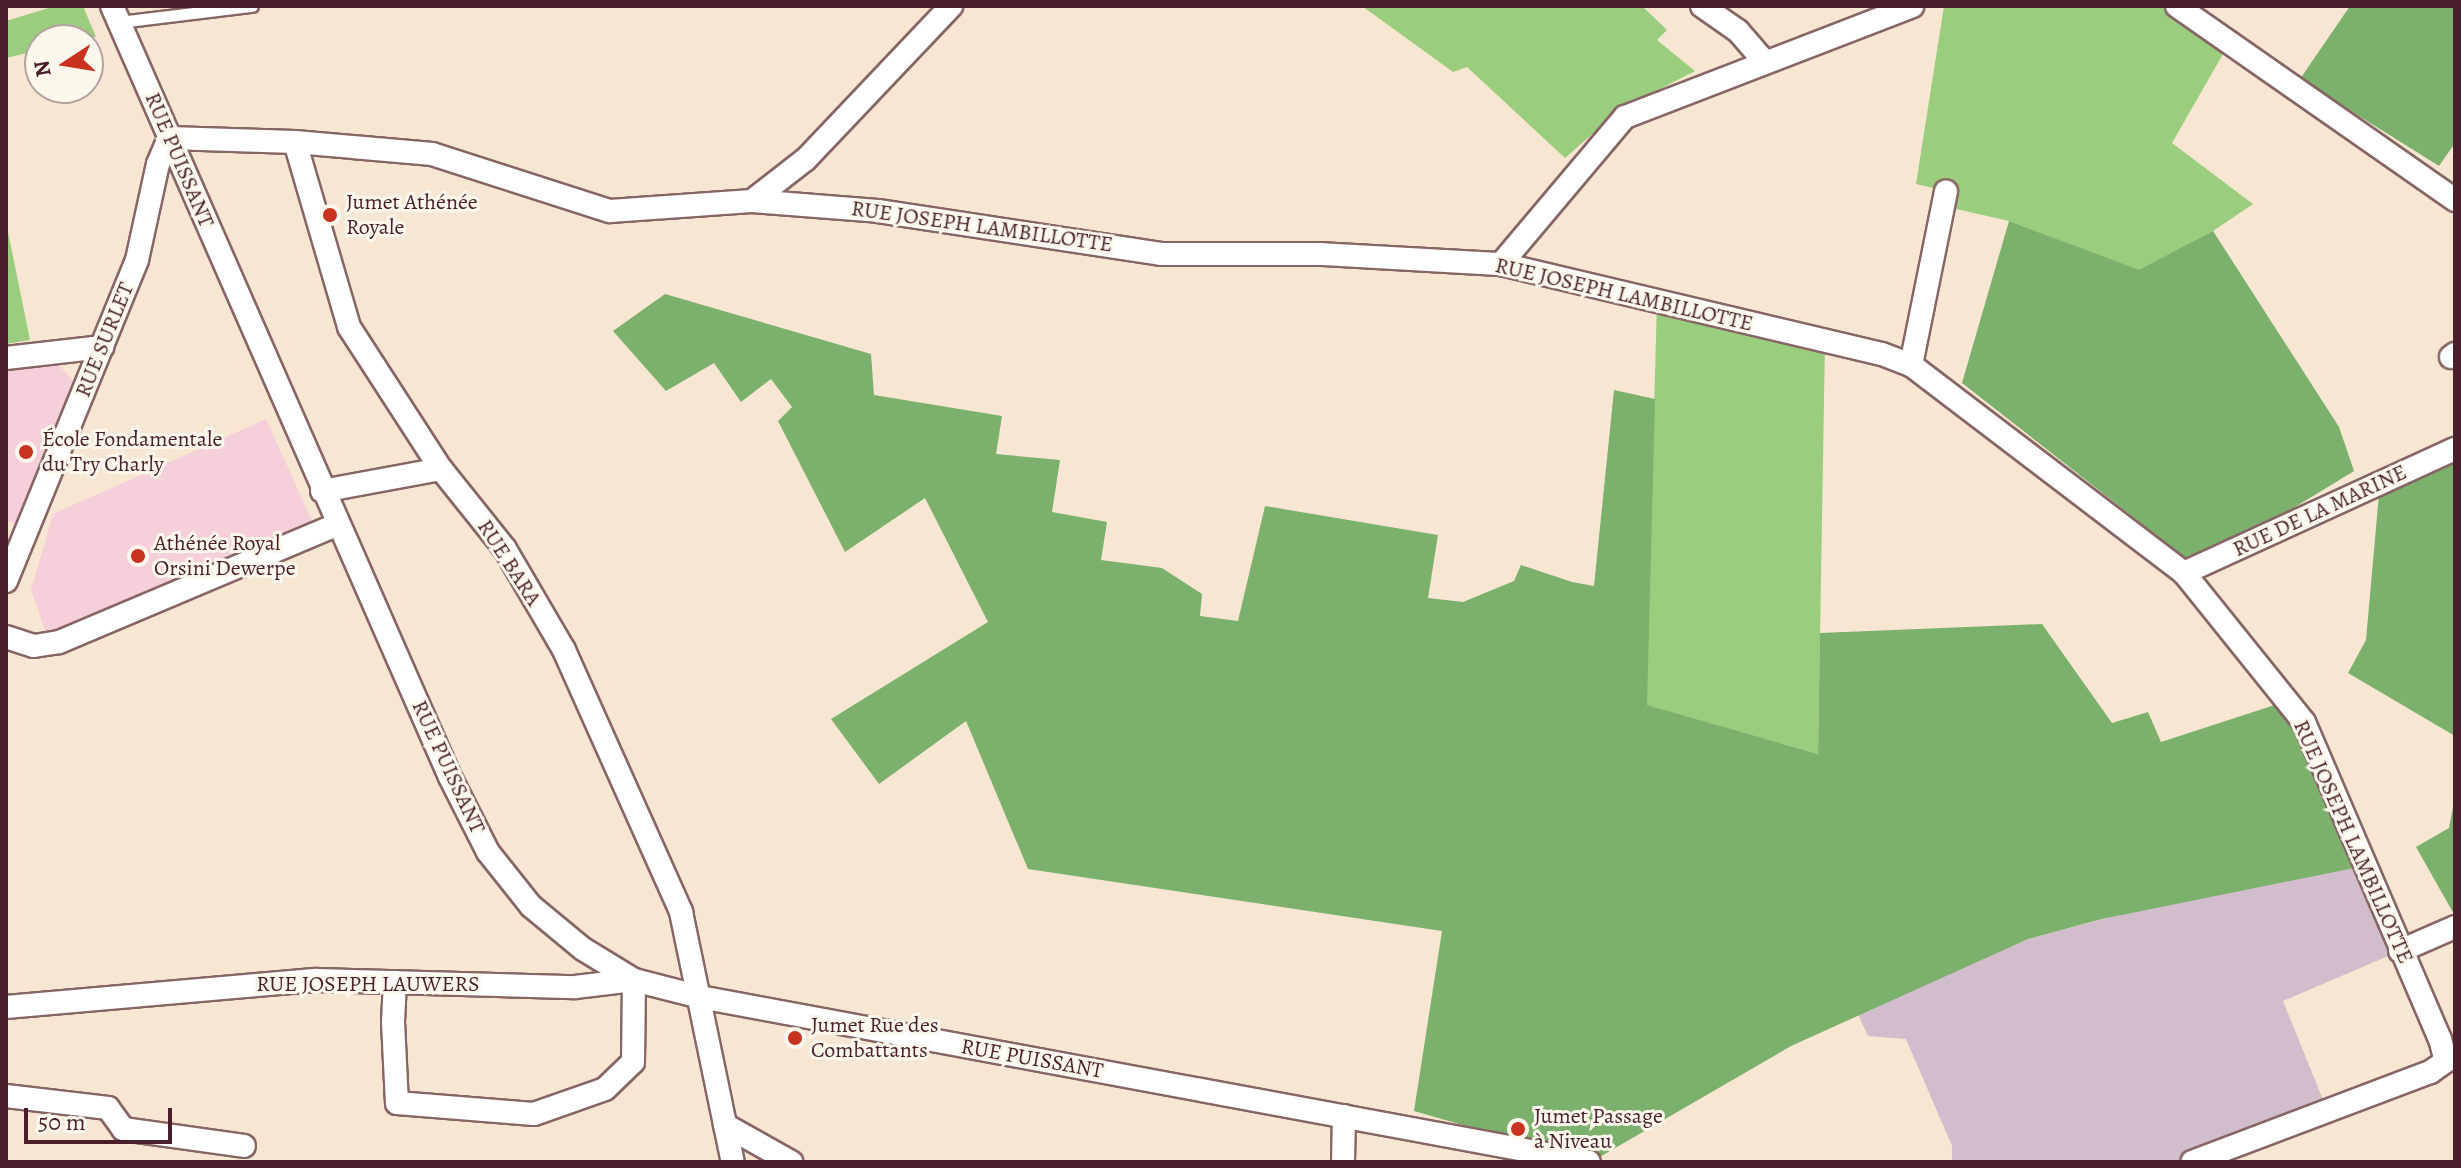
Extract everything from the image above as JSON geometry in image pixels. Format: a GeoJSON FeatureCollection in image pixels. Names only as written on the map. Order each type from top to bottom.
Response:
{"type":"FeatureCollection","features":[{"type":"Feature","properties":{"kind":"street"},"geometry":{"type":"LineString","coordinates":[[752,201],[806,159],[951,6]]}},
{"type":"Feature","properties":{"kind":"street"},"geometry":{"type":"LineString","coordinates":[[1702,6],[1738,31],[1764,61]]}},
{"type":"Feature","properties":{"kind":"street"},"geometry":{"type":"LineString","coordinates":[[1501,264],[1625,117],[1912,6]]}},
{"type":"Feature","properties":{"kind":"street"},"geometry":{"type":"LineString","coordinates":[[2177,6],[2455,200]]}},
{"type":"Feature","properties":{"kind":"street","name":"RUE PUISSANT"},"geometry":{"type":"LineString","coordinates":[[115,14],[450,777],[488,852],[531,906],[583,949],[634,980],[700,997],[1589,1162]]}},
{"type":"Feature","properties":{"kind":"street","name":"RUE JOSEPH LAMBILLOTTE"},"geometry":{"type":"LineString","coordinates":[[169,138],[295,142],[432,154],[610,211],[752,201],[878,211],[1161,254],[1321,254],[1501,264],[1882,354],[1911,365],[2184,573],[2304,722],[2450,1064],[2192,1162]]}},
{"type":"Feature","properties":{"kind":"street","name":"RUE SURLET"},"geometry":{"type":"LineString","coordinates":[[6,581],[137,260],[158,164],[169,138]]}},
{"type":"Feature","properties":{"kind":"street","name":"RUE BARA"},"geometry":{"type":"LineString","coordinates":[[295,142],[349,327],[441,469],[505,549],[564,650],[681,912],[733,1162]]}},
{"type":"Feature","properties":{"kind":"street"},"geometry":{"type":"LineString","coordinates":[[1911,365],[1946,191]]}},
{"type":"Feature","properties":{"kind":"street"},"geometry":{"type":"LineString","coordinates":[[6,358],[102,347]]}},
{"type":"Feature","properties":{"kind":"street","name":"RUE DE LA MARINE"},"geometry":{"type":"LineString","coordinates":[[2184,573],[2455,449]]}},
{"type":"Feature","properties":{"kind":"street"},"geometry":{"type":"LineString","coordinates":[[322,491],[441,469]]}},
{"type":"Feature","properties":{"kind":"street"},"geometry":{"type":"LineString","coordinates":[[6,637],[34,646],[59,642],[338,524]]}},
{"type":"Feature","properties":{"kind":"street"},"geometry":{"type":"LineString","coordinates":[[2400,951],[2455,927]]}},
{"type":"Feature","properties":{"kind":"street","name":"RUE JOSEPH LAUWERS"},"geometry":{"type":"LineString","coordinates":[[6,1007],[317,980],[575,987],[634,980]]}},
{"type":"Feature","properties":{"kind":"street"},"geometry":{"type":"LineString","coordinates":[[395,982],[393,1022],[397,1103],[534,1114],[605,1089],[633,1062],[634,980]]}},
{"type":"Feature","properties":{"kind":"street"},"geometry":{"type":"LineString","coordinates":[[6,1096],[108,1108],[123,1129],[244,1146]]}},
{"type":"Feature","properties":{"kind":"street"},"geometry":{"type":"LineString","coordinates":[[1343,1162],[1344,1116]]}},
{"type":"Feature","properties":{"kind":"street"},"geometry":{"type":"LineString","coordinates":[[725,1125],[791,1162]]}},
{"type":"Feature","properties":{"kind":"lane"},"geometry":{"type":"LineString","coordinates":[[115,14],[252,6]]}},
{"type":"Feature","properties":{"kind":"shaded area","name":"École Fondamentale du Try Charly"},"geometry":{"type":"Polygon","coordinates":[[[54,360],[76,384],[15,523],[6,521],[6,368],[54,360]]]}},
{"type":"Feature","properties":{"kind":"shaded area","name":"Athénée Royal Orsini Dewerpe"},"geometry":{"type":"Polygon","coordinates":[[[266,419],[313,523],[47,636],[31,590],[53,514],[266,419]]]}},
{"type":"Feature","properties":{"kind":"shaded area"},"geometry":{"type":"Polygon","coordinates":[[[2364,866],[2400,951],[2283,1001],[2328,1112],[2173,1162],[1952,1162],[1952,1146],[1906,1039],[1868,1036],[1857,1012],[2028,939],[2240,883],[2364,866]]]}},
{"type":"Feature","properties":{"kind":"green space"},"geometry":{"type":"Polygon","coordinates":[[[55,6],[83,6],[91,24],[24,24],[24,54],[6,58],[6,21],[55,6]]]}},
{"type":"Feature","properties":{"kind":"green space"},"geometry":{"type":"Polygon","coordinates":[[[1362,6],[1642,6],[1667,30],[1657,40],[1695,71],[1621,109],[1565,158],[1467,67],[1453,72],[1362,6]]]}},
{"type":"Feature","properties":{"kind":"green space"},"geometry":{"type":"Polygon","coordinates":[[[1944,6],[2164,6],[2223,54],[2172,143],[2253,204],[2213,231],[2139,271],[2009,221],[1943,206],[1946,191],[1916,184],[1944,6]]]}},
{"type":"Feature","properties":{"kind":"green space"},"geometry":{"type":"Polygon","coordinates":[[[2350,6],[2455,6],[2455,143],[2439,166],[2300,79],[2350,6]]]}},
{"type":"Feature","properties":{"kind":"green space"},"geometry":{"type":"Polygon","coordinates":[[[2009,221],[2139,270],[2213,231],[2339,427],[2354,471],[2197,567],[1962,383],[2009,221]]]}},
{"type":"Feature","properties":{"kind":"green space"},"geometry":{"type":"Polygon","coordinates":[[[6,222],[30,340],[6,344],[6,222]]]}},
{"type":"Feature","properties":{"kind":"green space"},"geometry":{"type":"Polygon","coordinates":[[[665,294],[871,354],[874,395],[1002,416],[996,454],[1060,460],[1052,512],[1107,522],[1101,560],[1162,568],[1202,594],[1200,616],[1238,621],[1265,506],[1438,535],[1428,598],[1463,602],[1514,581],[1521,565],[1594,586],[1614,390],[1655,399],[1647,705],[1818,754],[1820,633],[2042,624],[2112,723],[2148,712],[2161,742],[2287,701],[2364,866],[2102,919],[2028,939],[1791,1046],[1591,1162],[1414,1111],[1442,931],[1028,869],[966,721],[879,784],[831,719],[988,622],[925,498],[845,552],[778,421],[792,407],[771,379],[741,402],[714,363],[666,391],[613,331],[665,294]]]}},
{"type":"Feature","properties":{"kind":"green space"},"geometry":{"type":"Polygon","coordinates":[[[1657,301],[1825,341],[1818,754],[1646,705],[1657,301]]]}},
{"type":"Feature","properties":{"kind":"green space"},"geometry":{"type":"Polygon","coordinates":[[[2455,449],[2455,736],[2348,673],[2366,640],[2380,483],[2455,449]]]}},
{"type":"Feature","properties":{"kind":"green space"},"geometry":{"type":"Polygon","coordinates":[[[2455,796],[2455,916],[2416,847],[2449,828],[2455,796]]]}},
{"type":"Feature","properties":{"kind":"place","name":"Jumet Athénée Royale"},"geometry":{"type":"Point","coordinates":[330,215]}},
{"type":"Feature","properties":{"kind":"place","name":"École Fondamentale du Try Charly"},"geometry":{"type":"Point","coordinates":[26,452]}},
{"type":"Feature","properties":{"kind":"place","name":"Athénée Royal Orsini Dewerpe"},"geometry":{"type":"Point","coordinates":[138,556]}},
{"type":"Feature","properties":{"kind":"place","name":"Jumet Rue des Combattants"},"geometry":{"type":"Point","coordinates":[795,1038]}},
{"type":"Feature","properties":{"kind":"place","name":"Jumet Passage à Niveau"},"geometry":{"type":"Point","coordinates":[1518,1129]}}]}
